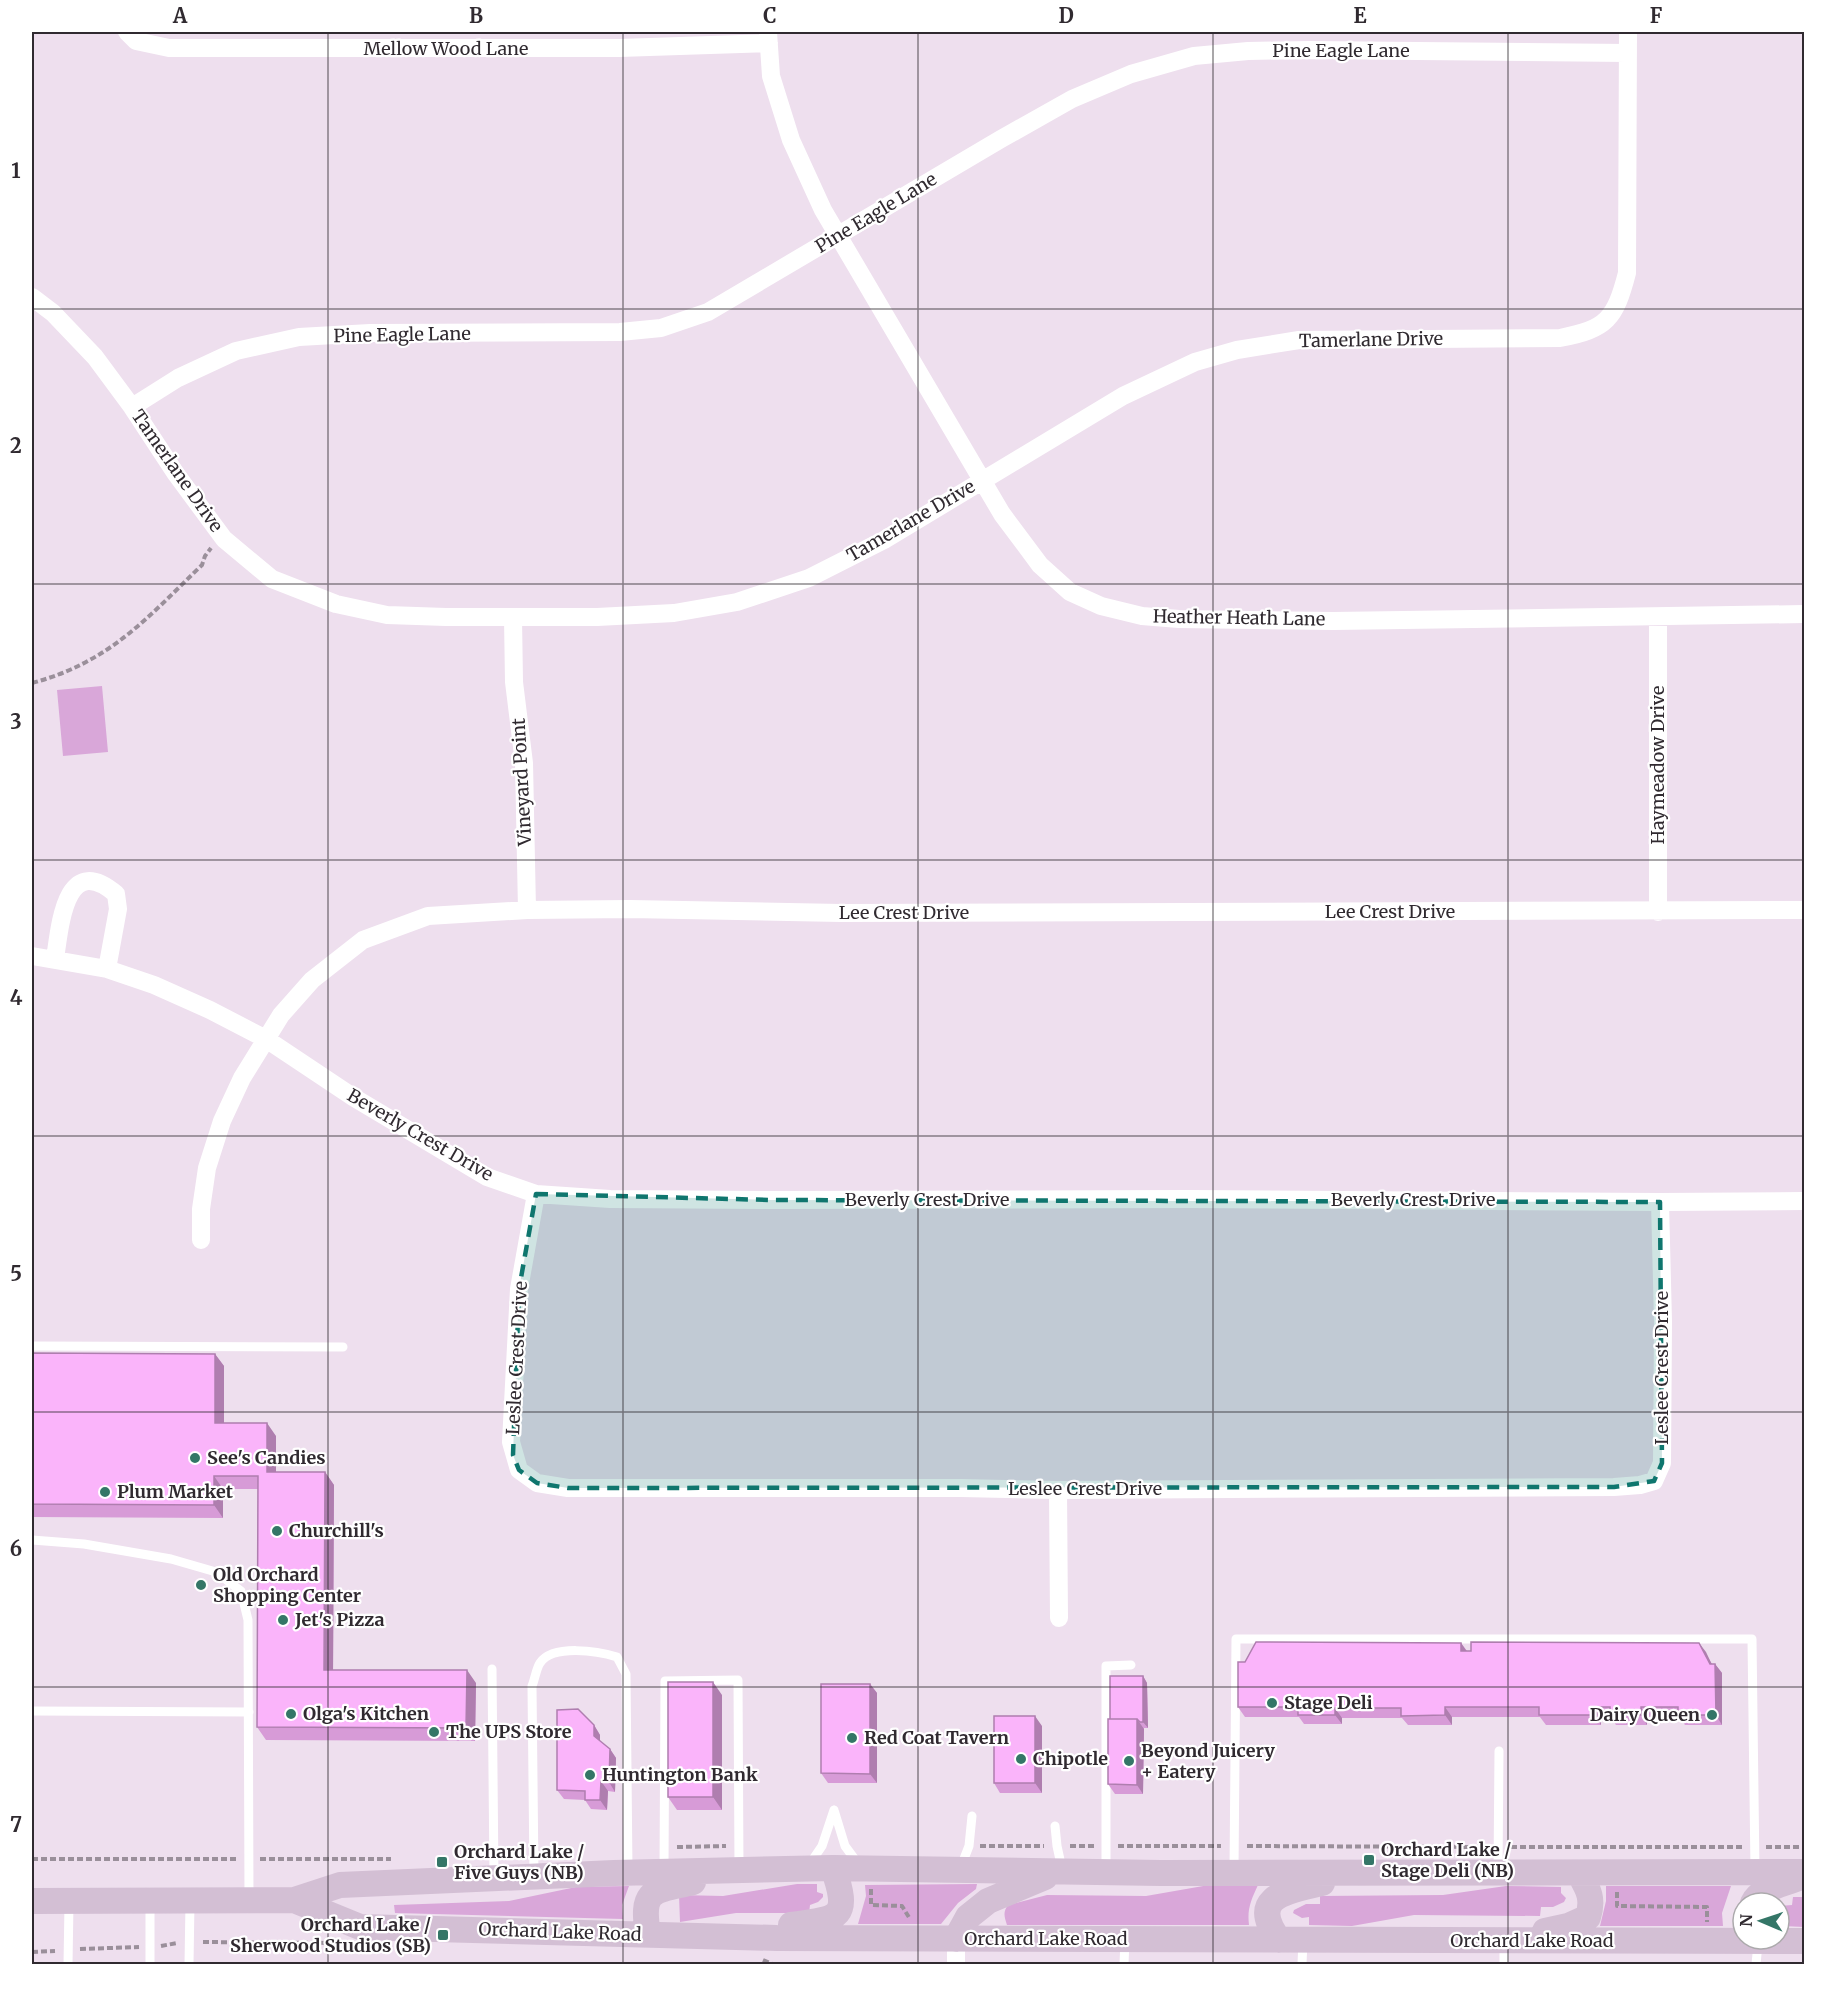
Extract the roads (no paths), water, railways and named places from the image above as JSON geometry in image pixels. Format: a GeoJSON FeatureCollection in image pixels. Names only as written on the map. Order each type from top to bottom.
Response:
{"type":"FeatureCollection","features":[{"type":"Feature","properties":{"kind":"main road","name":"Orchard Lake Road"},"geometry":{"type":"LineString","coordinates":[[32,1900],[294,1900],[340,1885],[534,1875],[833,1868],[866,1878],[960,1870],[1804,1874]]}},
{"type":"Feature","properties":{"kind":"main road"},"geometry":{"type":"LineString","coordinates":[[695,1936],[827,1920],[838,1913],[842,1905],[841,1891],[833,1868]]}},
{"type":"Feature","properties":{"kind":"main road"},"geometry":{"type":"LineString","coordinates":[[648,1934],[645,1906],[653,1893],[665,1887],[735,1871]]}},
{"type":"Feature","properties":{"kind":"main road"},"geometry":{"type":"LineString","coordinates":[[956,1938],[968,1917],[988,1900],[1062,1872]]}},
{"type":"Feature","properties":{"kind":"main road"},"geometry":{"type":"LineString","coordinates":[[1295,1948],[1270,1927],[1269,1907],[1274,1898],[1282,1892],[1366,1873]]}},
{"type":"Feature","properties":{"kind":"main road"},"geometry":{"type":"LineString","coordinates":[[1504,1952],[1588,1917],[1592,1904],[1590,1891],[1579,1873]]}},
{"type":"Feature","properties":{"kind":"main road"},"geometry":{"type":"LineString","coordinates":[[1765,1891],[1804,1874]]}},
{"type":"Feature","properties":{"kind":"main road"},"geometry":{"type":"LineString","coordinates":[[360,1927],[355,1917],[358,1900],[425,1880]]}},
{"type":"Feature","properties":{"kind":"main road","name":"Orchard Lake Road"},"geometry":{"type":"LineString","coordinates":[[294,1900],[360,1927],[789,1938],[1125,1939],[1295,1948],[1504,1952],[1731,1948]]}},
{"type":"Feature","properties":{"kind":"street","name":"Mellow Wood Lane"},"geometry":{"type":"LineString","coordinates":[[127,32],[136,41],[169,48],[619,48],[769,37]]}},
{"type":"Feature","properties":{"kind":"street","name":"Tamerlane Drive"},"geometry":{"type":"LineString","coordinates":[[32,297],[53,313],[95,357],[223,537],[272,579],[336,604],[387,615],[513,618],[674,613],[737,602],[809,578],[884,540],[1123,396],[1195,362],[1237,350],[1299,340],[1560,338],[1587,333],[1604,324],[1619,302],[1627,273],[1628,32]]}},
{"type":"Feature","properties":{"kind":"street","name":"Heather Heath Lane"},"geometry":{"type":"LineString","coordinates":[[769,37],[771,76],[790,140],[810,185],[1002,514],[1040,565],[1070,592],[1101,606],[1142,616],[1179,619],[1333,621],[1658,618],[1804,614]]}},
{"type":"Feature","properties":{"kind":"street","name":"Pine Eagle Lane"},"geometry":{"type":"LineString","coordinates":[[132,407],[178,378],[236,351],[299,337],[370,333],[620,332],[661,328],[708,312],[1071,99],[1131,74],[1194,56],[1248,51],[1309,50],[1628,52]]}},
{"type":"Feature","properties":{"kind":"street","name":"Vineyard Point"},"geometry":{"type":"LineString","coordinates":[[513,618],[514,682],[524,763],[527,910]]}},
{"type":"Feature","properties":{"kind":"street","name":"Haymeadow Drive"},"geometry":{"type":"LineString","coordinates":[[1658,618],[1658,912]]}},
{"type":"Feature","properties":{"kind":"street"},"geometry":{"type":"LineString","coordinates":[[55,959],[62,912],[69,896],[78,884],[92,880],[105,885],[116,894],[118,909],[107,969]]}},
{"type":"Feature","properties":{"kind":"street","name":"Lee Crest Drive"},"geometry":{"type":"LineString","coordinates":[[201,1240],[201,1209],[207,1168],[222,1121],[242,1078],[281,1015],[312,980],[363,940],[428,916],[527,910],[630,909],[841,913],[1804,910]]}},
{"type":"Feature","properties":{"kind":"street","name":"Beverly Crest Drive"},"geometry":{"type":"LineString","coordinates":[[32,956],[107,969],[154,985],[210,1010],[266,1039],[353,1096],[487,1177],[536,1194],[610,1199],[702,1200],[1804,1201]]}},
{"type":"Feature","properties":{"kind":"street","name":"Leslee Crest Drive"},"geometry":{"type":"LineString","coordinates":[[536,1194],[519,1289],[511,1442],[519,1470],[537,1483],[568,1488],[1058,1490],[1640,1485],[1654,1481],[1662,1463],[1663,1322],[1660,1202]]}},
{"type":"Feature","properties":{"kind":"street"},"geometry":{"type":"LineString","coordinates":[[1058,1490],[1059,1618]]}},
{"type":"Feature","properties":{"kind":"street"},"geometry":{"type":"LineString","coordinates":[[956,1938],[956,1965]]}},
{"type":"Feature","properties":{"kind":"lane"},"geometry":{"type":"LineString","coordinates":[[32,1346],[343,1347]]}},
{"type":"Feature","properties":{"kind":"lane"},"geometry":{"type":"LineString","coordinates":[[32,1540],[84,1544],[171,1559],[216,1572],[240,1591],[248,1620],[249,1900]]}},
{"type":"Feature","properties":{"kind":"lane"},"geometry":{"type":"LineString","coordinates":[[1234,1873],[1236,1640],[1601,1638],[1752,1639],[1755,1873]]}},
{"type":"Feature","properties":{"kind":"lane"},"geometry":{"type":"LineString","coordinates":[[534,1875],[532,1686],[541,1662],[554,1652],[600,1651],[616,1657],[626,1674],[628,1872]]}},
{"type":"Feature","properties":{"kind":"lane"},"geometry":{"type":"LineString","coordinates":[[1106,1872],[1106,1666],[1131,1665]]}},
{"type":"Feature","properties":{"kind":"lane"},"geometry":{"type":"LineString","coordinates":[[492,1669],[494,1877]]}},
{"type":"Feature","properties":{"kind":"lane"},"geometry":{"type":"LineString","coordinates":[[664,1872],[665,1681],[738,1680],[735,1871]]}},
{"type":"Feature","properties":{"kind":"lane"},"geometry":{"type":"LineString","coordinates":[[32,1711],[249,1712]]}},
{"type":"Feature","properties":{"kind":"lane"},"geometry":{"type":"LineString","coordinates":[[1498,1873],[1499,1751]]}},
{"type":"Feature","properties":{"kind":"lane"},"geometry":{"type":"LineString","coordinates":[[806,1869],[822,1846],[834,1810],[845,1846],[866,1878]]}},
{"type":"Feature","properties":{"kind":"lane"},"geometry":{"type":"LineString","coordinates":[[960,1870],[969,1846],[972,1816]]}},
{"type":"Feature","properties":{"kind":"lane"},"geometry":{"type":"LineString","coordinates":[[1055,1826],[1062,1872]]}},
{"type":"Feature","properties":{"kind":"lane"},"geometry":{"type":"LineString","coordinates":[[68,1965],[69,1900]]}},
{"type":"Feature","properties":{"kind":"lane"},"geometry":{"type":"LineString","coordinates":[[150,1900],[150,1965]]}},
{"type":"Feature","properties":{"kind":"lane"},"geometry":{"type":"LineString","coordinates":[[189,1965],[190,1900]]}},
{"type":"Feature","properties":{"kind":"lane"},"geometry":{"type":"LineString","coordinates":[[1124,1965],[1125,1939]]}},
{"type":"Feature","properties":{"kind":"place","name":"See's Candies"},"geometry":{"type":"Point","coordinates":[195,1458]}},
{"type":"Feature","properties":{"kind":"place","name":"Plum Market"},"geometry":{"type":"Point","coordinates":[105,1492]}},
{"type":"Feature","properties":{"kind":"place","name":"Churchill's"},"geometry":{"type":"Point","coordinates":[277,1531]}},
{"type":"Feature","properties":{"kind":"place","name":"Old Orchard Shopping Center"},"geometry":{"type":"Point","coordinates":[201,1585]}},
{"type":"Feature","properties":{"kind":"place","name":"Jet's Pizza"},"geometry":{"type":"Point","coordinates":[283,1620]}},
{"type":"Feature","properties":{"kind":"place","name":"Stage Deli"},"geometry":{"type":"Point","coordinates":[1272,1703]}},
{"type":"Feature","properties":{"kind":"place","name":"Olga's Kitchen"},"geometry":{"type":"Point","coordinates":[291,1714]}},
{"type":"Feature","properties":{"kind":"place","name":"Dairy Queen"},"geometry":{"type":"Point","coordinates":[1712,1715]}},
{"type":"Feature","properties":{"kind":"place","name":"The UPS Store"},"geometry":{"type":"Point","coordinates":[434,1732]}},
{"type":"Feature","properties":{"kind":"place","name":"Red Coat Tavern"},"geometry":{"type":"Point","coordinates":[852,1738]}},
{"type":"Feature","properties":{"kind":"place","name":"Chipotle"},"geometry":{"type":"Point","coordinates":[1021,1759]}},
{"type":"Feature","properties":{"kind":"place","name":"Beyond Juicery + Eatery"},"geometry":{"type":"Point","coordinates":[1129,1761]}},
{"type":"Feature","properties":{"kind":"place","name":"Huntington Bank"},"geometry":{"type":"Point","coordinates":[590,1775]}},
{"type":"Feature","properties":{"kind":"place","name":"Orchard Lake / Stage Deli (NB)"},"geometry":{"type":"Point","coordinates":[1369,1860]}},
{"type":"Feature","properties":{"kind":"place","name":"Orchard Lake / Five Guys (NB)"},"geometry":{"type":"Point","coordinates":[442,1862]}},
{"type":"Feature","properties":{"kind":"place","name":"Orchard Lake / Sherwood Studios (SB)"},"geometry":{"type":"Point","coordinates":[443,1935]}}]}
